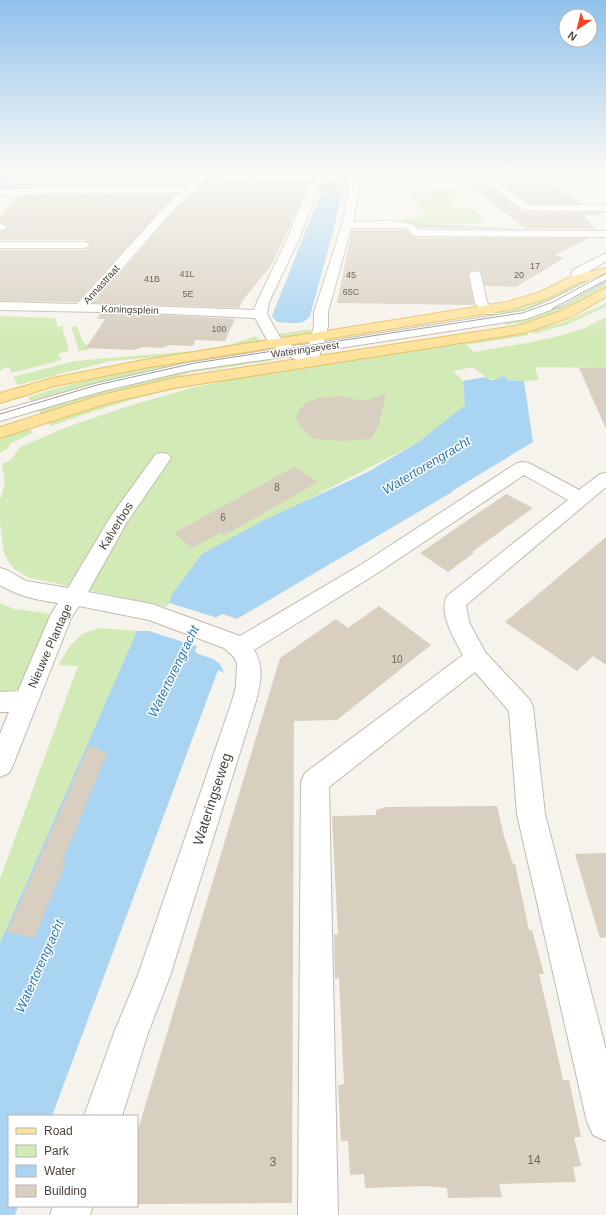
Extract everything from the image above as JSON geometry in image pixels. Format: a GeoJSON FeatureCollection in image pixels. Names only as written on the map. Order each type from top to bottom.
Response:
{"type":"FeatureCollection","features":[{"type":"Feature","properties":{"kind":"main road","name":"Wateringsevest"},"geometry":{"type":"LineString","coordinates":[[0,433],[55,414],[130,392],[189,380],[314,348],[530,301],[576,279],[606,272]]}},
{"type":"Feature","properties":{"kind":"main road","name":"Wateringsevest"},"geometry":{"type":"LineString","coordinates":[[0,398],[35,387],[85,375],[275,342],[314,348],[524,329],[566,314],[606,292]]}},
{"type":"Feature","properties":{"kind":"street","name":"Annastraat"},"geometry":{"type":"LineString","coordinates":[[80,308],[153,228]]}},
{"type":"Feature","properties":{"kind":"street"},"geometry":{"type":"LineString","coordinates":[[299,228],[263,302],[260,314],[275,342],[290,351],[314,348],[321,326],[321,312],[346,228]]}},
{"type":"Feature","properties":{"kind":"street"},"geometry":{"type":"LineString","coordinates":[[412,228],[416,234],[606,234]]}},
{"type":"Feature","properties":{"kind":"street"},"geometry":{"type":"LineString","coordinates":[[0,245],[85,245]]}},
{"type":"Feature","properties":{"kind":"street","name":"Wateringsevest"},"geometry":{"type":"LineString","coordinates":[[576,279],[577,273],[602,259]]}},
{"type":"Feature","properties":{"kind":"street"},"geometry":{"type":"LineString","coordinates":[[475,275],[481,303],[488,311]]}},
{"type":"Feature","properties":{"kind":"street","name":"Wateringsevest"},"geometry":{"type":"LineString","coordinates":[[314,348],[526,315],[556,303],[606,276]]}},
{"type":"Feature","properties":{"kind":"street","name":"Koningsplein"},"geometry":{"type":"LineString","coordinates":[[0,306],[260,314]]}},
{"type":"Feature","properties":{"kind":"street","name":"Wateringsevest"},"geometry":{"type":"LineString","coordinates":[[0,416],[40,403],[138,377],[215,362],[290,351]]}},
{"type":"Feature","properties":{"kind":"street","name":"Kalverbos"},"geometry":{"type":"LineString","coordinates":[[73,597],[118,520],[162,458]]}},
{"type":"Feature","properties":{"kind":"street"},"geometry":{"type":"LineString","coordinates":[[73,597],[152,612],[240,647],[369,568],[523,467],[581,498]]}},
{"type":"Feature","properties":{"kind":"street"},"geometry":{"type":"LineString","coordinates":[[606,478],[455,602],[458,622],[476,658],[521,708],[531,814],[606,1122]]}},
{"type":"Feature","properties":{"kind":"street","name":"Nieuwe Plantage"},"geometry":{"type":"LineString","coordinates":[[0,575],[19,587],[38,592],[73,597],[61,616],[0,765]]}},
{"type":"Feature","properties":{"kind":"street","name":"Wateringseweg"},"geometry":{"type":"LineString","coordinates":[[103,1115],[130,1033],[154,976],[244,701],[248,686],[249,664],[240,647]]}},
{"type":"Feature","properties":{"kind":"street"},"geometry":{"type":"LineString","coordinates":[[318,1215],[315,782],[476,658]]}},
{"type":"Feature","properties":{"kind":"street","name":"Nieuwe Plantage"},"geometry":{"type":"LineString","coordinates":[[0,702],[26,701]]}},
{"type":"Feature","properties":{"kind":"green space"},"geometry":{"type":"Polygon","coordinates":[[[593,278],[549,301],[526,310],[501,315],[497,311],[571,284],[593,278]]]}},
{"type":"Feature","properties":{"kind":"green space"},"geometry":{"type":"Polygon","coordinates":[[[606,282],[606,289],[568,310],[522,326],[517,323],[506,325],[505,323],[533,317],[557,308],[606,282]]]}},
{"type":"Feature","properties":{"kind":"green space"},"geometry":{"type":"Polygon","coordinates":[[[606,303],[606,307],[566,325],[534,334],[529,331],[564,322],[606,303]]]}},
{"type":"Feature","properties":{"kind":"green space"},"geometry":{"type":"Polygon","coordinates":[[[0,316],[56,318],[57,327],[63,326],[68,352],[59,353],[59,357],[62,357],[60,358],[62,359],[52,363],[10,373],[11,369],[6,367],[0,371],[0,316]]]}},
{"type":"Feature","properties":{"kind":"green space"},"geometry":{"type":"Polygon","coordinates":[[[606,317],[606,368],[538,367],[535,369],[539,380],[524,381],[488,379],[473,367],[453,371],[463,381],[465,405],[421,441],[202,554],[172,594],[169,607],[30,578],[14,569],[4,554],[0,522],[0,500],[5,483],[2,464],[11,460],[20,447],[67,427],[132,405],[195,387],[222,382],[197,385],[149,395],[99,409],[51,426],[46,420],[160,388],[277,372],[525,332],[529,335],[466,345],[474,352],[532,342],[559,336],[584,328],[606,317]]]}},
{"type":"Feature","properties":{"kind":"green space"},"geometry":{"type":"Polygon","coordinates":[[[77,326],[82,340],[89,350],[78,351],[72,327],[77,326]]]}},
{"type":"Feature","properties":{"kind":"green space"},"geometry":{"type":"Polygon","coordinates":[[[311,329],[310,334],[281,339],[278,334],[311,329]]]}},
{"type":"Feature","properties":{"kind":"green space"},"geometry":{"type":"Polygon","coordinates":[[[256,336],[261,342],[180,355],[110,361],[18,385],[13,377],[75,361],[194,351],[229,345],[256,336]]]}},
{"type":"Feature","properties":{"kind":"green space"},"geometry":{"type":"Polygon","coordinates":[[[263,347],[264,350],[147,371],[31,401],[28,397],[75,383],[166,362],[263,347]]]}},
{"type":"Feature","properties":{"kind":"green space"},"geometry":{"type":"Polygon","coordinates":[[[270,359],[270,361],[189,373],[157,384],[42,415],[37,409],[66,400],[152,379],[270,359]]]}},
{"type":"Feature","properties":{"kind":"green space"},"geometry":{"type":"Polygon","coordinates":[[[30,427],[32,433],[10,444],[7,449],[0,453],[0,437],[30,427]]]}},
{"type":"Feature","properties":{"kind":"green space"},"geometry":{"type":"Polygon","coordinates":[[[0,603],[14,609],[46,613],[51,617],[20,689],[0,692],[0,603]]]}},
{"type":"Feature","properties":{"kind":"green space"},"geometry":{"type":"Polygon","coordinates":[[[100,628],[137,631],[0,943],[0,879],[78,666],[58,665],[70,646],[82,634],[100,628]]]}},
{"type":"Feature","properties":{"kind":"water"},"geometry":{"type":"Polygon","coordinates":[[[307,228],[334,228],[310,316],[303,322],[290,323],[277,322],[272,316],[307,228]]]}},
{"type":"Feature","properties":{"kind":"water","name":"Watertorengracht"},"geometry":{"type":"Polygon","coordinates":[[[503,376],[507,378],[505,380],[524,381],[533,442],[452,492],[237,619],[223,614],[218,616],[195,650],[196,653],[213,659],[220,664],[224,673],[218,670],[52,1115],[8,1115],[8,1207],[18,1207],[15,1215],[0,1215],[0,943],[137,631],[149,631],[169,603],[172,594],[202,554],[264,520],[366,473],[420,441],[465,405],[463,381],[485,377],[489,380],[498,379],[503,376]]]}},
{"type":"Feature","properties":{"kind":"pier"},"geometry":{"type":"Polygon","coordinates":[[[169,603],[218,618],[199,647],[149,631],[169,603]]]}},
{"type":"Feature","properties":{"kind":"building"},"geometry":{"type":"Polygon","coordinates":[[[7,228],[145,228],[77,302],[0,301],[0,250],[85,250],[92,246],[85,240],[0,240],[0,231],[7,228]]]}},
{"type":"Feature","properties":{"kind":"building"},"geometry":{"type":"Polygon","coordinates":[[[160,228],[289,228],[270,267],[243,300],[239,308],[94,303],[160,228]]]}},
{"type":"Feature","properties":{"kind":"building"},"geometry":{"type":"Polygon","coordinates":[[[419,228],[494,228],[517,229],[419,228]]]}},
{"type":"Feature","properties":{"kind":"building"},"geometry":{"type":"Polygon","coordinates":[[[523,228],[594,228],[595,229],[525,229],[523,228]]]}},
{"type":"Feature","properties":{"kind":"building"},"geometry":{"type":"Polygon","coordinates":[[[352,230],[403,230],[408,231],[416,238],[589,238],[555,255],[564,258],[516,287],[485,286],[480,271],[471,271],[468,275],[474,305],[337,303],[352,230]]]}},
{"type":"Feature","properties":{"kind":"building"},"geometry":{"type":"Polygon","coordinates":[[[100,314],[149,314],[235,319],[225,341],[195,340],[193,346],[170,345],[162,348],[144,347],[133,350],[86,348],[105,319],[97,319],[100,314]]]}},
{"type":"Feature","properties":{"kind":"building"},"geometry":{"type":"Polygon","coordinates":[[[579,368],[606,368],[606,429],[579,368]]]}},
{"type":"Feature","properties":{"kind":"building"},"geometry":{"type":"Polygon","coordinates":[[[386,394],[379,424],[371,439],[342,441],[314,439],[302,429],[297,421],[296,417],[300,409],[308,402],[319,398],[340,396],[364,401],[386,394]]]}},
{"type":"Feature","properties":{"kind":"building"},"geometry":{"type":"Polygon","coordinates":[[[294,467],[318,482],[223,536],[220,533],[192,548],[174,533],[294,467]]]}},
{"type":"Feature","properties":{"kind":"building"},"geometry":{"type":"Polygon","coordinates":[[[506,494],[533,508],[472,552],[474,553],[448,572],[420,553],[506,494]]]}},
{"type":"Feature","properties":{"kind":"building"},"geometry":{"type":"Polygon","coordinates":[[[606,537],[606,665],[593,656],[577,671],[505,622],[606,537]]]}},
{"type":"Feature","properties":{"kind":"building"},"geometry":{"type":"Polygon","coordinates":[[[379,606],[431,645],[337,720],[294,721],[292,1203],[138,1204],[138,1130],[280,658],[336,619],[348,628],[379,606]]]}},
{"type":"Feature","properties":{"kind":"building"},"geometry":{"type":"Polygon","coordinates":[[[89,745],[107,753],[62,862],[66,862],[34,938],[7,932],[89,745]]]}},
{"type":"Feature","properties":{"kind":"building"},"geometry":{"type":"Polygon","coordinates":[[[497,806],[504,836],[513,864],[515,864],[529,930],[532,930],[544,974],[539,974],[563,1080],[569,1080],[581,1137],[574,1137],[581,1166],[573,1167],[576,1182],[499,1184],[502,1197],[448,1198],[447,1188],[425,1186],[365,1188],[364,1174],[350,1175],[348,1141],[341,1141],[338,1085],[344,1084],[339,978],[335,979],[334,934],[338,935],[332,816],[376,815],[376,810],[386,807],[497,806]]]}},
{"type":"Feature","properties":{"kind":"building"},"geometry":{"type":"Polygon","coordinates":[[[606,853],[606,937],[600,938],[575,854],[606,853]]]}},
{"type":"Feature","properties":{"kind":"tram line"},"geometry":{"type":"LineString","coordinates":[[0,414],[97,385],[195,363],[522,313],[553,302],[606,273]]}},
{"type":"Feature","properties":{"kind":"tram line"},"geometry":{"type":"LineString","coordinates":[[552,309],[606,280]]}}]}
